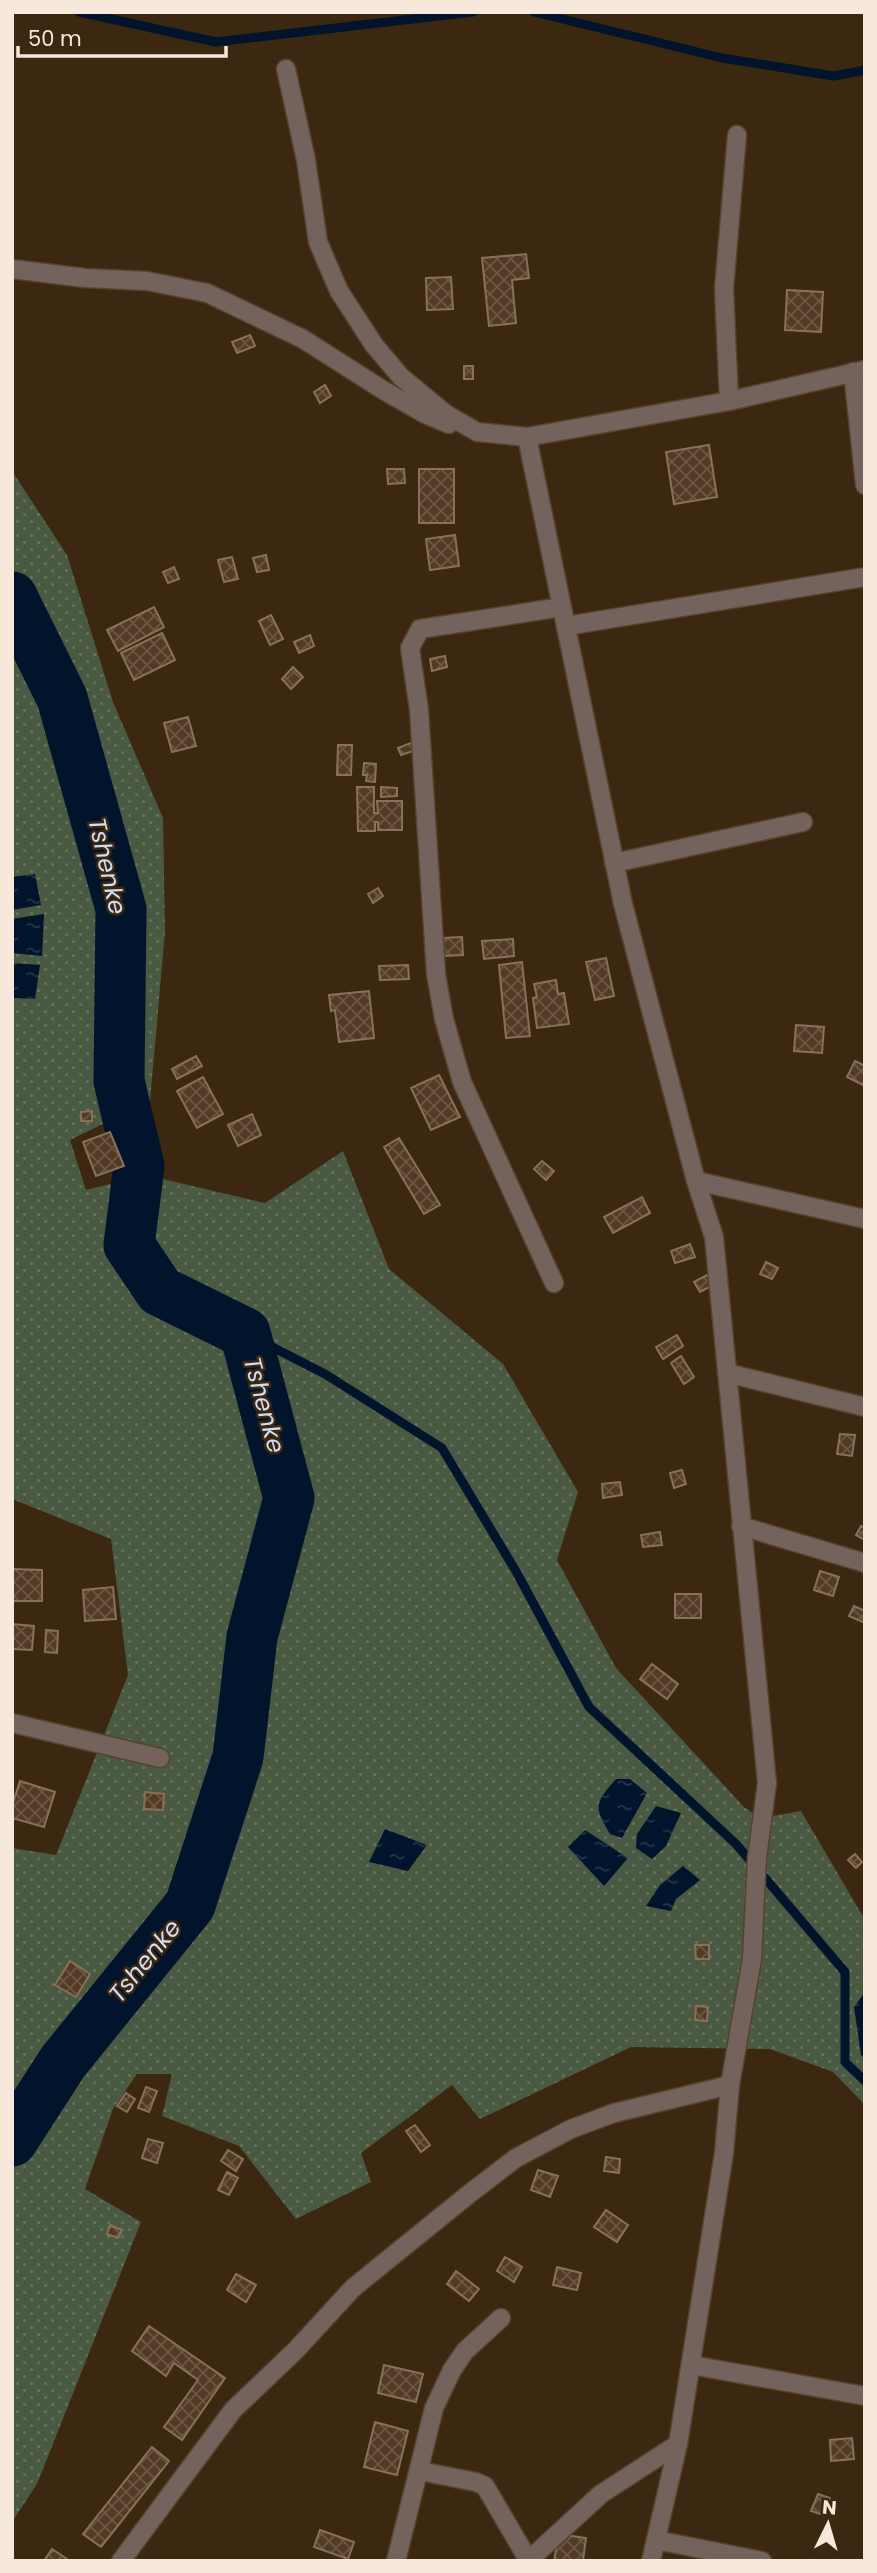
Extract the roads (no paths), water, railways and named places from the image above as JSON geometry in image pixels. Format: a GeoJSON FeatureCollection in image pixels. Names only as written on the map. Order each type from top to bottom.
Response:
{"type":"FeatureCollection","features":[{"type":"Feature","properties":{"kind":"street"},"geometry":{"type":"LineString","coordinates":[[286,69],[306,160],[318,242],[339,291],[374,345],[401,377],[446,414],[477,432]]}},
{"type":"Feature","properties":{"kind":"street"},"geometry":{"type":"LineString","coordinates":[[729,401],[724,289],[737,135]]}},
{"type":"Feature","properties":{"kind":"street"},"geometry":{"type":"LineString","coordinates":[[12,269],[85,278],[147,281],[207,293],[303,339],[425,414],[477,432],[527,437],[729,401],[859,371],[865,485]]}},
{"type":"Feature","properties":{"kind":"street"},"geometry":{"type":"LineString","coordinates":[[527,437],[626,917],[696,1181],[714,1237],[767,1783],[757,1858],[752,1959],[730,2085],[724,2153],[678,2444],[651,2561]]}},
{"type":"Feature","properties":{"kind":"street"},"geometry":{"type":"LineString","coordinates":[[566,626],[865,577]]}},
{"type":"Feature","properties":{"kind":"street"},"geometry":{"type":"LineString","coordinates":[[554,1283],[462,1082],[444,1019],[436,974],[419,710],[410,648],[420,629],[562,607]]}},
{"type":"Feature","properties":{"kind":"street"},"geometry":{"type":"LineString","coordinates":[[614,863],[803,822]]}},
{"type":"Feature","properties":{"kind":"street"},"geometry":{"type":"LineString","coordinates":[[696,1181],[865,1219]]}},
{"type":"Feature","properties":{"kind":"street"},"geometry":{"type":"LineString","coordinates":[[727,1373],[865,1407]]}},
{"type":"Feature","properties":{"kind":"street"},"geometry":{"type":"LineString","coordinates":[[741,1526],[865,1563]]}},
{"type":"Feature","properties":{"kind":"street"},"geometry":{"type":"LineString","coordinates":[[12,1723],[160,1758]]}},
{"type":"Feature","properties":{"kind":"street"},"geometry":{"type":"LineString","coordinates":[[121,2561],[233,2410],[296,2350],[354,2288],[469,2194],[516,2158],[571,2129],[614,2113],[730,2085]]}},
{"type":"Feature","properties":{"kind":"street"},"geometry":{"type":"LineString","coordinates":[[396,2561],[434,2408],[452,2370],[465,2351],[501,2318]]}},
{"type":"Feature","properties":{"kind":"street"},"geometry":{"type":"LineString","coordinates":[[691,2365],[865,2396]]}},
{"type":"Feature","properties":{"kind":"street"},"geometry":{"type":"LineString","coordinates":[[419,2471],[485,2486],[529,2561],[601,2494],[678,2444]]}},
{"type":"Feature","properties":{"kind":"street"},"geometry":{"type":"LineString","coordinates":[[656,2540],[762,2561]]}},
{"type":"Feature","properties":{"kind":"water"},"geometry":{"type":"Polygon","coordinates":[[[35,874],[41,905],[12,910],[12,877],[35,874]]]}},
{"type":"Feature","properties":{"kind":"water"},"geometry":{"type":"Polygon","coordinates":[[[44,914],[42,956],[12,953],[12,919],[44,914]]]}},
{"type":"Feature","properties":{"kind":"water"},"geometry":{"type":"Polygon","coordinates":[[[12,963],[40,965],[35,999],[12,998],[12,963]]]}},
{"type":"Feature","properties":{"kind":"water"},"geometry":{"type":"Polygon","coordinates":[[[616,1779],[630,1779],[647,1793],[622,1838],[610,1834],[599,1811],[600,1800],[616,1779]]]}},
{"type":"Feature","properties":{"kind":"water"},"geometry":{"type":"Polygon","coordinates":[[[656,1806],[681,1813],[666,1846],[652,1859],[636,1848],[637,1834],[656,1806]]]}},
{"type":"Feature","properties":{"kind":"water"},"geometry":{"type":"Polygon","coordinates":[[[385,1829],[427,1845],[408,1871],[369,1862],[385,1829]]]}},
{"type":"Feature","properties":{"kind":"water"},"geometry":{"type":"Polygon","coordinates":[[[585,1830],[628,1858],[604,1886],[568,1847],[585,1830]]]}},
{"type":"Feature","properties":{"kind":"water"},"geometry":{"type":"Polygon","coordinates":[[[683,1866],[700,1880],[676,1899],[671,1911],[646,1906],[660,1885],[683,1866]]]}},
{"type":"Feature","properties":{"kind":"water"},"geometry":{"type":"Polygon","coordinates":[[[865,1992],[865,2058],[861,2055],[854,2007],[865,1992]]]}},
{"type":"Feature","properties":{"kind":"waterway"},"geometry":{"type":"LineString","coordinates":[[79,12],[216,42],[473,12]]}},
{"type":"Feature","properties":{"kind":"waterway"},"geometry":{"type":"LineString","coordinates":[[534,12],[722,58],[834,76],[865,70]]}},
{"type":"Feature","properties":{"kind":"waterway","name":"Tshenke"},"geometry":{"type":"LineString","coordinates":[[12,597],[62,698],[121,909],[119,1081],[139,1166],[129,1245],[160,1291],[245,1333],[289,1498],[252,1637],[238,1757],[190,1905],[63,2062],[12,2141]]}},
{"type":"Feature","properties":{"kind":"waterway"},"geometry":{"type":"LineString","coordinates":[[245,1333],[325,1374],[442,1448],[517,1573],[589,1707],[736,1844],[845,1972],[845,2062],[865,2081]]}}]}
